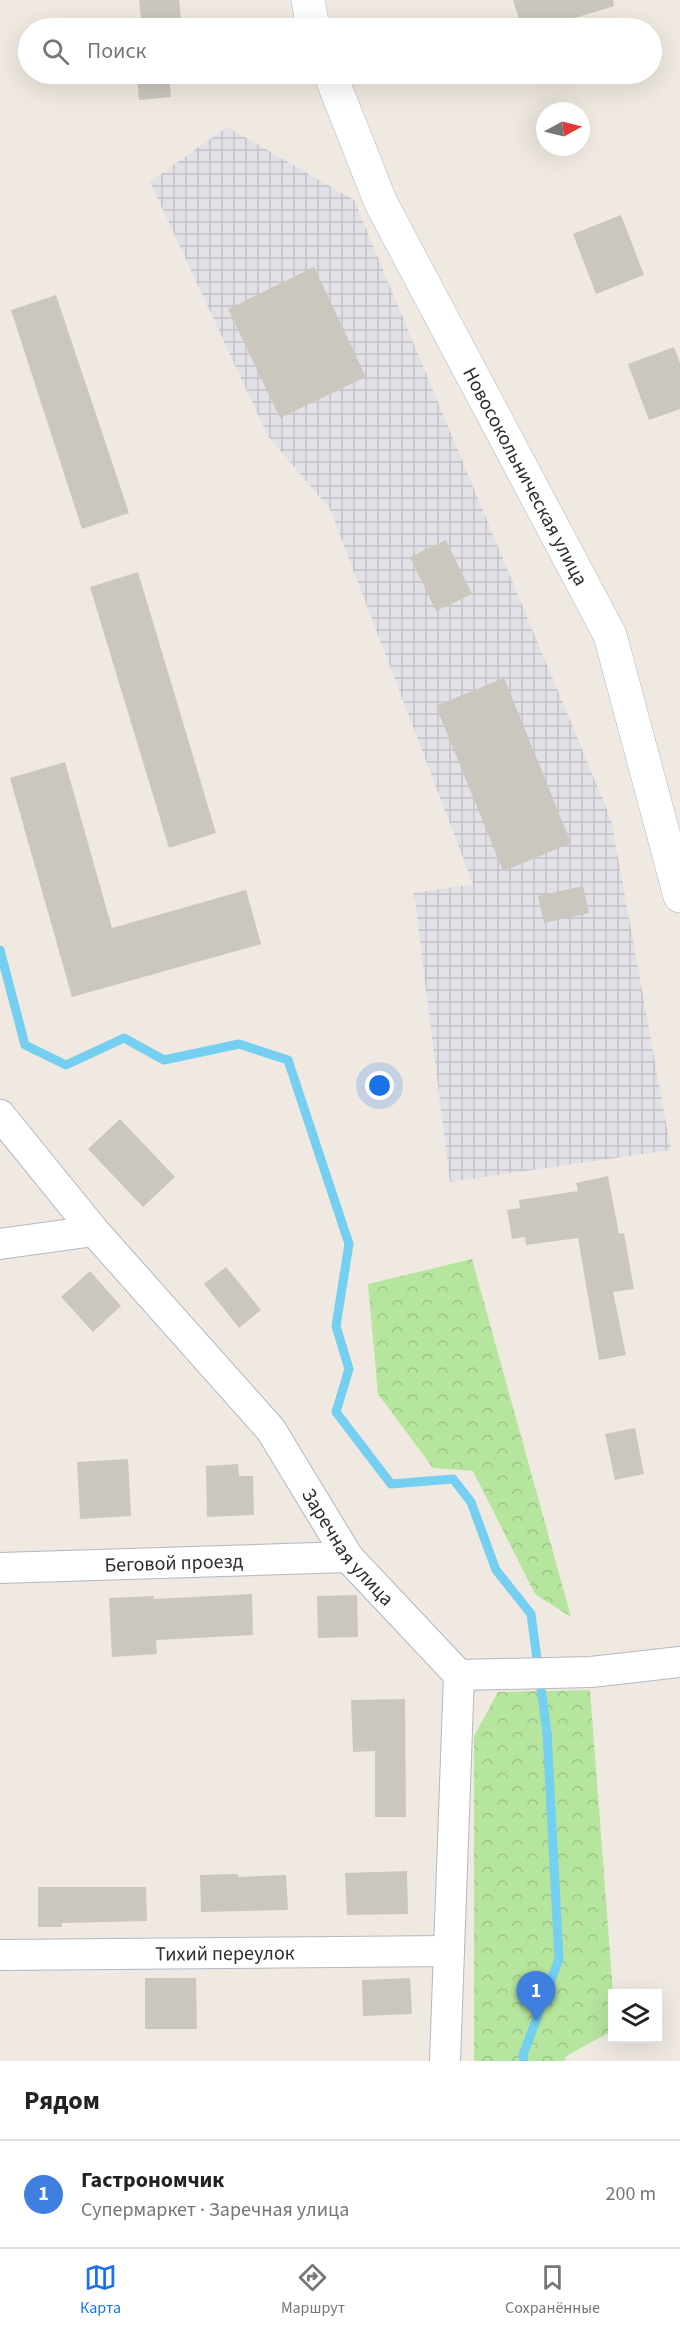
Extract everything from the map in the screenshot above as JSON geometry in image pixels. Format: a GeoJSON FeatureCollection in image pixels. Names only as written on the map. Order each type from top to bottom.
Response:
{"type":"FeatureCollection","features":[{"type":"Feature","properties":{"kind":"main road"},"geometry":{"type":"LineString","coordinates":[[308,0],[311,18]]}},
{"type":"Feature","properties":{"kind":"main road","name":"Новосокольническая улица"},"geometry":{"type":"LineString","coordinates":[[334,84],[381,203],[610,635],[680,896]]}},
{"type":"Feature","properties":{"kind":"street","name":"Заречная улица"},"geometry":{"type":"LineString","coordinates":[[0,1115],[94,1230],[272,1430],[348,1557],[459,1675]]}},
{"type":"Feature","properties":{"kind":"street"},"geometry":{"type":"LineString","coordinates":[[0,1244],[94,1230]]}},
{"type":"Feature","properties":{"kind":"street","name":"Беговой проезд"},"geometry":{"type":"LineString","coordinates":[[0,1568],[348,1557]]}},
{"type":"Feature","properties":{"kind":"street"},"geometry":{"type":"LineString","coordinates":[[445,2061],[459,1675],[591,1672],[680,1662]]}},
{"type":"Feature","properties":{"kind":"street","name":"Тихий переулок"},"geometry":{"type":"LineString","coordinates":[[0,1955],[449,1951]]}},
{"type":"Feature","properties":{"kind":"shaded area"},"geometry":{"type":"Polygon","coordinates":[[[227,127],[354,200],[611,819],[671,1150],[450,1182],[414,893],[473,884],[330,509],[268,436],[150,182],[227,127]]]}},
{"type":"Feature","properties":{"kind":"green space"},"geometry":{"type":"Polygon","coordinates":[[[472,1259],[571,1617],[535,1594],[473,1471],[433,1468],[378,1394],[368,1284],[472,1259]]]}},
{"type":"Feature","properties":{"kind":"green space"},"geometry":{"type":"Polygon","coordinates":[[[590,1690],[613,1989],[608,1989],[608,2033],[566,2056],[565,2061],[474,2061],[474,1736],[498,1692],[590,1690]]]}},
{"type":"Feature","properties":{"kind":"building"},"geometry":{"type":"Polygon","coordinates":[[[139,0],[179,0],[181,18],[141,18],[139,0]]]}},
{"type":"Feature","properties":{"kind":"building"},"geometry":{"type":"Polygon","coordinates":[[[513,0],[613,0],[614,6],[575,18],[519,18],[513,0]]]}},
{"type":"Feature","properties":{"kind":"building"},"geometry":{"type":"Polygon","coordinates":[[[138,84],[170,84],[171,97],[139,100],[138,84]]]}},
{"type":"Feature","properties":{"kind":"building"},"geometry":{"type":"Polygon","coordinates":[[[621,215],[644,275],[596,294],[573,234],[621,215]]]}},
{"type":"Feature","properties":{"kind":"building"},"geometry":{"type":"Polygon","coordinates":[[[314,267],[366,377],[280,418],[228,309],[314,267]]]}},
{"type":"Feature","properties":{"kind":"building"},"geometry":{"type":"Polygon","coordinates":[[[56,295],[129,513],[82,529],[11,310],[56,295]]]}},
{"type":"Feature","properties":{"kind":"building"},"geometry":{"type":"Polygon","coordinates":[[[674,347],[680,363],[680,409],[649,420],[628,364],[674,347]]]}},
{"type":"Feature","properties":{"kind":"building"},"geometry":{"type":"Polygon","coordinates":[[[446,540],[472,594],[436,611],[410,557],[446,540]]]}},
{"type":"Feature","properties":{"kind":"building"},"geometry":{"type":"Polygon","coordinates":[[[138,572],[216,833],[169,848],[90,587],[138,572]]]}},
{"type":"Feature","properties":{"kind":"building"},"geometry":{"type":"Polygon","coordinates":[[[504,678],[571,843],[503,871],[436,706],[504,678]]]}},
{"type":"Feature","properties":{"kind":"building"},"geometry":{"type":"Polygon","coordinates":[[[65,762],[112,928],[246,890],[261,944],[72,997],[10,778],[65,762]]]}},
{"type":"Feature","properties":{"kind":"building"},"geometry":{"type":"Polygon","coordinates":[[[583,886],[589,913],[544,923],[538,896],[583,886]]]}},
{"type":"Feature","properties":{"kind":"building"},"geometry":{"type":"Polygon","coordinates":[[[120,1119],[175,1177],[143,1207],[88,1149],[120,1119]]]}},
{"type":"Feature","properties":{"kind":"building"},"geometry":{"type":"Polygon","coordinates":[[[608,1176],[619,1234],[624,1233],[634,1289],[613,1292],[626,1355],[599,1360],[578,1238],[526,1245],[525,1237],[512,1239],[507,1210],[520,1208],[519,1200],[578,1191],[576,1183],[608,1176]]]}},
{"type":"Feature","properties":{"kind":"building"},"geometry":{"type":"Polygon","coordinates":[[[226,1267],[261,1310],[239,1328],[204,1284],[226,1267]]]}},
{"type":"Feature","properties":{"kind":"building"},"geometry":{"type":"Polygon","coordinates":[[[90,1271],[121,1306],[93,1332],[61,1297],[90,1271]]]}},
{"type":"Feature","properties":{"kind":"building"},"geometry":{"type":"Polygon","coordinates":[[[635,1428],[644,1474],[615,1480],[605,1434],[635,1428]]]}},
{"type":"Feature","properties":{"kind":"building"},"geometry":{"type":"Polygon","coordinates":[[[128,1459],[131,1516],[80,1519],[77,1462],[128,1459]]]}},
{"type":"Feature","properties":{"kind":"building"},"geometry":{"type":"Polygon","coordinates":[[[238,1464],[239,1476],[253,1476],[254,1515],[207,1517],[206,1466],[238,1464]]]}},
{"type":"Feature","properties":{"kind":"building"},"geometry":{"type":"Polygon","coordinates":[[[252,1594],[253,1635],[156,1640],[157,1654],[112,1657],[109,1598],[154,1596],[154,1599],[252,1594]]]}},
{"type":"Feature","properties":{"kind":"building"},"geometry":{"type":"Polygon","coordinates":[[[357,1595],[358,1637],[318,1638],[317,1596],[357,1595]]]}},
{"type":"Feature","properties":{"kind":"building"},"geometry":{"type":"Polygon","coordinates":[[[405,1699],[406,1817],[375,1817],[375,1751],[353,1752],[351,1700],[405,1699]]]}},
{"type":"Feature","properties":{"kind":"building"},"geometry":{"type":"Polygon","coordinates":[[[407,1871],[408,1914],[347,1915],[345,1873],[407,1871]]]}},
{"type":"Feature","properties":{"kind":"building"},"geometry":{"type":"Polygon","coordinates":[[[238,1874],[238,1877],[286,1875],[288,1910],[201,1912],[200,1875],[238,1874]]]}},
{"type":"Feature","properties":{"kind":"building"},"geometry":{"type":"Polygon","coordinates":[[[38,1887],[146,1887],[147,1921],[62,1923],[62,1927],[38,1927],[38,1887]]]}},
{"type":"Feature","properties":{"kind":"building"},"geometry":{"type":"Polygon","coordinates":[[[145,1978],[196,1978],[197,2029],[145,2029],[145,1978]]]}},
{"type":"Feature","properties":{"kind":"building"},"geometry":{"type":"Polygon","coordinates":[[[410,1978],[412,2014],[363,2016],[362,1980],[410,1978]]]}},
{"type":"Feature","properties":{"kind":"waterway"},"geometry":{"type":"LineString","coordinates":[[0,950],[25,1045],[66,1065],[124,1038],[164,1060],[239,1044],[288,1060],[349,1244],[336,1326],[349,1369],[336,1412],[391,1484],[453,1479],[471,1502],[496,1570],[531,1614],[547,1733],[559,1959],[523,2055],[524,2061]]}},
{"type":"Feature","properties":{"kind":"place","name":"Гастрономчик"},"geometry":{"type":"Point","coordinates":[536,2021]}}]}
